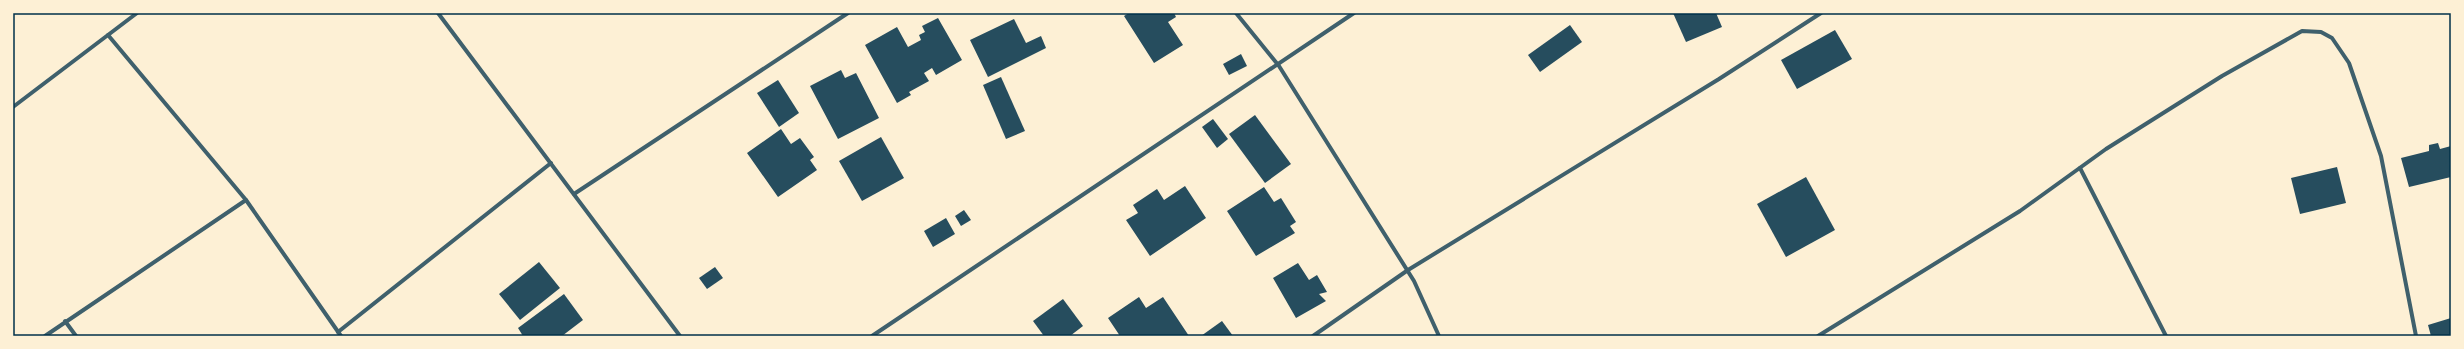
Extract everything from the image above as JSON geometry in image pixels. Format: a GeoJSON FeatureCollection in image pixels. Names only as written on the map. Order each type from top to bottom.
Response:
{"type":"FeatureCollection","features":[{"type":"Feature","properties":{"kind":"street"},"geometry":{"type":"LineString","coordinates":[[13,107],[137,13]]}},
{"type":"Feature","properties":{"kind":"street"},"geometry":{"type":"LineString","coordinates":[[438,13],[680,336]]}},
{"type":"Feature","properties":{"kind":"street"},"geometry":{"type":"LineString","coordinates":[[574,194],[848,13]]}},
{"type":"Feature","properties":{"kind":"street"},"geometry":{"type":"LineString","coordinates":[[1236,13],[1279,66],[1408,270],[1439,336]]}},
{"type":"Feature","properties":{"kind":"street"},"geometry":{"type":"LineString","coordinates":[[872,336],[1279,66],[1354,13]]}},
{"type":"Feature","properties":{"kind":"street"},"geometry":{"type":"LineString","coordinates":[[1313,336],[1408,270],[1719,79],[1820,13]]}},
{"type":"Feature","properties":{"kind":"street"},"geometry":{"type":"LineString","coordinates":[[1818,336],[2020,211],[2080,168],[2222,76],[2302,31],[2321,32],[2332,38],[2349,63],[2381,156],[2416,336]]}},
{"type":"Feature","properties":{"kind":"street"},"geometry":{"type":"LineString","coordinates":[[108,35],[246,200],[341,336]]}},
{"type":"Feature","properties":{"kind":"street"},"geometry":{"type":"LineString","coordinates":[[338,332],[551,163]]}},
{"type":"Feature","properties":{"kind":"street"},"geometry":{"type":"LineString","coordinates":[[2080,168],[2166,336]]}},
{"type":"Feature","properties":{"kind":"street"},"geometry":{"type":"LineString","coordinates":[[45,336],[65,321],[246,200]]}},
{"type":"Feature","properties":{"kind":"street"},"geometry":{"type":"LineString","coordinates":[[65,321],[76,336]]}},
{"type":"Feature","properties":{"kind":"building"},"geometry":{"type":"Polygon","coordinates":[[[1129,13],[1174,13],[1176,17],[1168,22],[1183,45],[1154,63],[1124,16],[1129,13]]]}},
{"type":"Feature","properties":{"kind":"building"},"geometry":{"type":"Polygon","coordinates":[[[1673,13],[1716,13],[1722,27],[1686,42],[1673,13]]]}},
{"type":"Feature","properties":{"kind":"building"},"geometry":{"type":"Polygon","coordinates":[[[938,18],[962,60],[936,75],[932,68],[924,73],[929,81],[909,92],[911,95],[897,103],[865,45],[897,27],[908,47],[921,40],[919,35],[925,32],[922,26],[938,18]]]}},
{"type":"Feature","properties":{"kind":"building"},"geometry":{"type":"Polygon","coordinates":[[[1014,19],[1026,43],[1041,36],[1046,48],[988,77],[970,40],[1014,19]]]}},
{"type":"Feature","properties":{"kind":"building"},"geometry":{"type":"Polygon","coordinates":[[[1570,25],[1582,42],[1540,72],[1528,55],[1570,25]]]}},
{"type":"Feature","properties":{"kind":"building"},"geometry":{"type":"Polygon","coordinates":[[[1835,30],[1852,59],[1797,89],[1781,60],[1835,30]]]}},
{"type":"Feature","properties":{"kind":"building"},"geometry":{"type":"Polygon","coordinates":[[[1241,54],[1247,66],[1229,75],[1223,64],[1241,54]]]}},
{"type":"Feature","properties":{"kind":"building"},"geometry":{"type":"Polygon","coordinates":[[[841,70],[845,78],[856,73],[879,118],[838,139],[810,86],[841,70]]]}},
{"type":"Feature","properties":{"kind":"building"},"geometry":{"type":"Polygon","coordinates":[[[1001,77],[1025,131],[1006,139],[983,85],[1001,77]]]}},
{"type":"Feature","properties":{"kind":"building"},"geometry":{"type":"Polygon","coordinates":[[[778,80],[799,113],[779,127],[757,93],[778,80]]]}},
{"type":"Feature","properties":{"kind":"building"},"geometry":{"type":"Polygon","coordinates":[[[1255,115],[1291,164],[1265,183],[1229,134],[1255,115]]]}},
{"type":"Feature","properties":{"kind":"building"},"geometry":{"type":"Polygon","coordinates":[[[1213,119],[1228,139],[1217,148],[1202,127],[1213,119]]]}},
{"type":"Feature","properties":{"kind":"building"},"geometry":{"type":"Polygon","coordinates":[[[781,129],[791,144],[800,138],[814,157],[810,160],[817,170],[778,197],[747,153],[781,129]]]}},
{"type":"Feature","properties":{"kind":"building"},"geometry":{"type":"Polygon","coordinates":[[[881,137],[904,178],[862,201],[839,161],[881,137]]]}},
{"type":"Feature","properties":{"kind":"building"},"geometry":{"type":"Polygon","coordinates":[[[2438,143],[2440,149],[2451,146],[2451,177],[2409,187],[2401,158],[2429,151],[2429,145],[2438,143]]]}},
{"type":"Feature","properties":{"kind":"building"},"geometry":{"type":"Polygon","coordinates":[[[2337,167],[2346,203],[2300,214],[2291,178],[2337,167]]]}},
{"type":"Feature","properties":{"kind":"building"},"geometry":{"type":"Polygon","coordinates":[[[1806,177],[1835,230],[1786,257],[1757,204],[1806,177]]]}},
{"type":"Feature","properties":{"kind":"building"},"geometry":{"type":"Polygon","coordinates":[[[1185,186],[1206,218],[1150,256],[1126,220],[1138,213],[1133,205],[1157,189],[1164,200],[1185,186]]]}},
{"type":"Feature","properties":{"kind":"building"},"geometry":{"type":"Polygon","coordinates":[[[1264,187],[1274,202],[1281,198],[1296,222],[1290,226],[1295,233],[1256,256],[1227,211],[1264,187]]]}},
{"type":"Feature","properties":{"kind":"building"},"geometry":{"type":"Polygon","coordinates":[[[964,210],[971,220],[961,226],[955,216],[964,210]]]}},
{"type":"Feature","properties":{"kind":"building"},"geometry":{"type":"Polygon","coordinates":[[[946,218],[955,234],[933,247],[924,231],[946,218]]]}},
{"type":"Feature","properties":{"kind":"building"},"geometry":{"type":"Polygon","coordinates":[[[539,262],[560,288],[520,320],[499,294],[539,262]]]}},
{"type":"Feature","properties":{"kind":"building"},"geometry":{"type":"Polygon","coordinates":[[[1298,263],[1309,280],[1317,275],[1327,292],[1319,294],[1326,301],[1296,318],[1273,278],[1298,263]]]}},
{"type":"Feature","properties":{"kind":"building"},"geometry":{"type":"Polygon","coordinates":[[[715,267],[723,278],[707,289],[699,278],[715,267]]]}},
{"type":"Feature","properties":{"kind":"building"},"geometry":{"type":"Polygon","coordinates":[[[564,294],[583,320],[562,336],[523,336],[518,328],[564,294]]]}},
{"type":"Feature","properties":{"kind":"building"},"geometry":{"type":"Polygon","coordinates":[[[1139,297],[1146,308],[1163,297],[1189,336],[1120,336],[1108,318],[1139,297]]]}},
{"type":"Feature","properties":{"kind":"building"},"geometry":{"type":"Polygon","coordinates":[[[1063,299],[1083,326],[1070,336],[1044,336],[1033,321],[1063,299]]]}},
{"type":"Feature","properties":{"kind":"building"},"geometry":{"type":"Polygon","coordinates":[[[2451,318],[2451,336],[2431,336],[2428,325],[2451,318]]]}},
{"type":"Feature","properties":{"kind":"building"},"geometry":{"type":"Polygon","coordinates":[[[1222,321],[1233,336],[1201,336],[1222,321]]]}}]}
